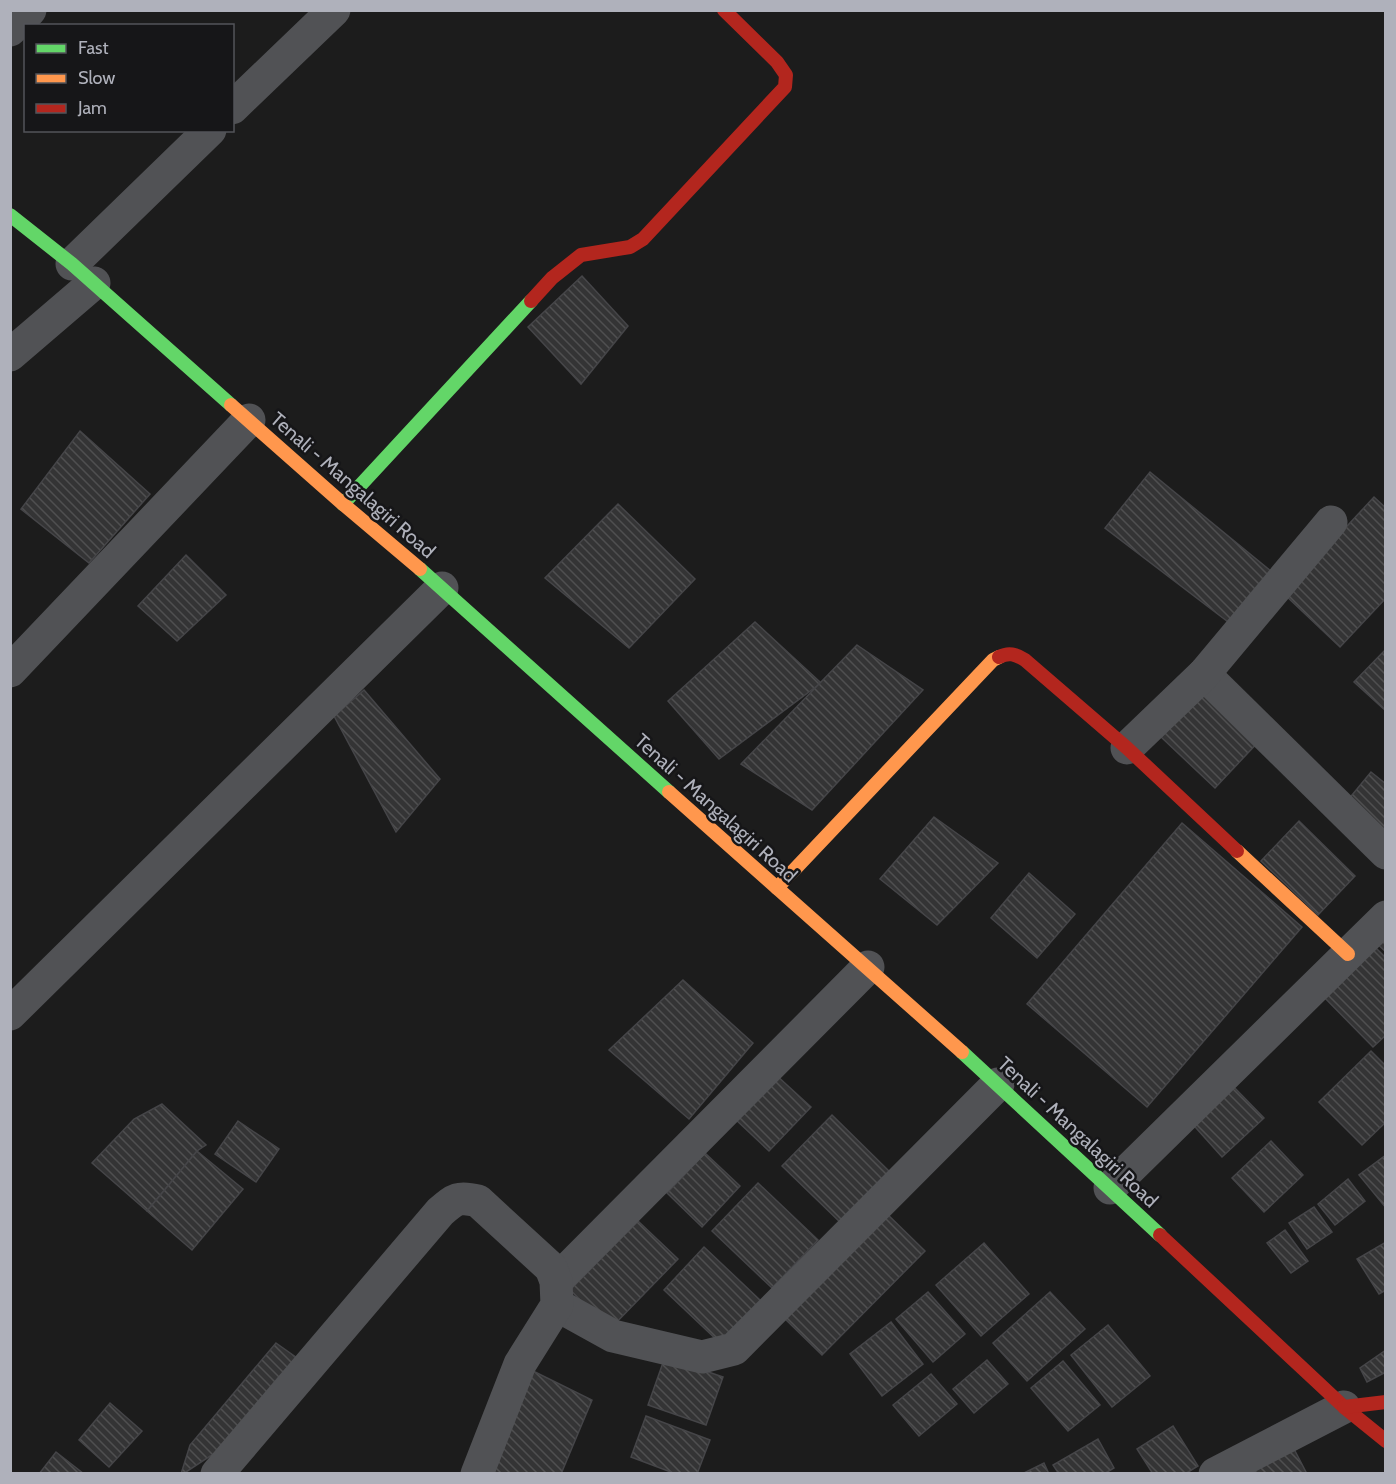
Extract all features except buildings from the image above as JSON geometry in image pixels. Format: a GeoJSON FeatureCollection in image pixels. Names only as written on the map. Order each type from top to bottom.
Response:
{"type":"FeatureCollection","features":[{"type":"Feature","properties":{"kind":"main road"},"geometry":{"type":"LineString","coordinates":[[343,504],[552,278],[581,255],[630,248],[643,239],[785,87],[786,75],[777,62],[724,10]]}},
{"type":"Feature","properties":{"kind":"main road","name":"Tenali - Mangalagiri Road"},"geometry":{"type":"LineString","coordinates":[[10,216],[83,273],[868,967],[998,1084],[1344,1407],[1386,1441]]}},
{"type":"Feature","properties":{"kind":"main road"},"geometry":{"type":"LineString","coordinates":[[777,888],[993,660],[1004,653],[1013,653],[1127,748],[1348,954]]}},
{"type":"Feature","properties":{"kind":"main road"},"geometry":{"type":"LineString","coordinates":[[1344,1407],[1386,1402]]}},
{"type":"Feature","properties":{"kind":"street"},"geometry":{"type":"LineString","coordinates":[[10,30],[30,10]]}},
{"type":"Feature","properties":{"kind":"street"},"geometry":{"type":"LineString","coordinates":[[234,106],[334,10]]}},
{"type":"Feature","properties":{"kind":"street"},"geometry":{"type":"LineString","coordinates":[[10,355],[208,132]]}},
{"type":"Feature","properties":{"kind":"street"},"geometry":{"type":"LineString","coordinates":[[10,671],[249,420]]}},
{"type":"Feature","properties":{"kind":"street"},"geometry":{"type":"LineString","coordinates":[[1127,748],[1204,674],[1330,522]]}},
{"type":"Feature","properties":{"kind":"street"},"geometry":{"type":"LineString","coordinates":[[10,1014],[442,588]]}},
{"type":"Feature","properties":{"kind":"street"},"geometry":{"type":"LineString","coordinates":[[1204,674],[1386,853]]}},
{"type":"Feature","properties":{"kind":"street"},"geometry":{"type":"LineString","coordinates":[[1110,1188],[1386,916]]}},
{"type":"Feature","properties":{"kind":"street"},"geometry":{"type":"LineString","coordinates":[[477,1473],[520,1364],[556,1293],[868,967]]}},
{"type":"Feature","properties":{"kind":"street"},"geometry":{"type":"LineString","coordinates":[[217,1473],[440,1212],[453,1200],[464,1198],[478,1201],[551,1268],[556,1293],[613,1336],[702,1357],[734,1349],[998,1084]]}},
{"type":"Feature","properties":{"kind":"street"},"geometry":{"type":"LineString","coordinates":[[1215,1473],[1344,1407]]}},
{"type":"Feature","properties":{"kind":"traffic: fast"},"geometry":{"type":"LineString","coordinates":[[10,215],[72,264],[231,405]]}},
{"type":"Feature","properties":{"kind":"traffic: fast"},"geometry":{"type":"LineString","coordinates":[[343,504],[531,301]]}},
{"type":"Feature","properties":{"kind":"traffic: fast"},"geometry":{"type":"LineString","coordinates":[[420,569],[669,792]]}},
{"type":"Feature","properties":{"kind":"traffic: fast"},"geometry":{"type":"LineString","coordinates":[[962,1052],[1160,1235]]}},
{"type":"Feature","properties":{"kind":"traffic: slow"},"geometry":{"type":"LineString","coordinates":[[231,405],[420,569]]}},
{"type":"Feature","properties":{"kind":"traffic: slow"},"geometry":{"type":"LineString","coordinates":[[777,888],[993,660],[999,657]]}},
{"type":"Feature","properties":{"kind":"traffic: slow"},"geometry":{"type":"LineString","coordinates":[[669,792],[962,1052]]}},
{"type":"Feature","properties":{"kind":"traffic: slow"},"geometry":{"type":"LineString","coordinates":[[1237,851],[1348,954]]}},
{"type":"Feature","properties":{"kind":"traffic: jam"},"geometry":{"type":"LineString","coordinates":[[531,301],[552,278],[581,255],[630,247],[643,239],[785,87],[786,75],[777,62],[724,10]]}},
{"type":"Feature","properties":{"kind":"traffic: jam"},"geometry":{"type":"LineString","coordinates":[[999,657],[1012,654],[1025,660],[1127,748],[1237,851]]}},
{"type":"Feature","properties":{"kind":"traffic: jam"},"geometry":{"type":"LineString","coordinates":[[1160,1235],[1344,1407],[1386,1441]]}},
{"type":"Feature","properties":{"kind":"traffic: jam"},"geometry":{"type":"LineString","coordinates":[[1344,1407],[1386,1402]]}}]}
